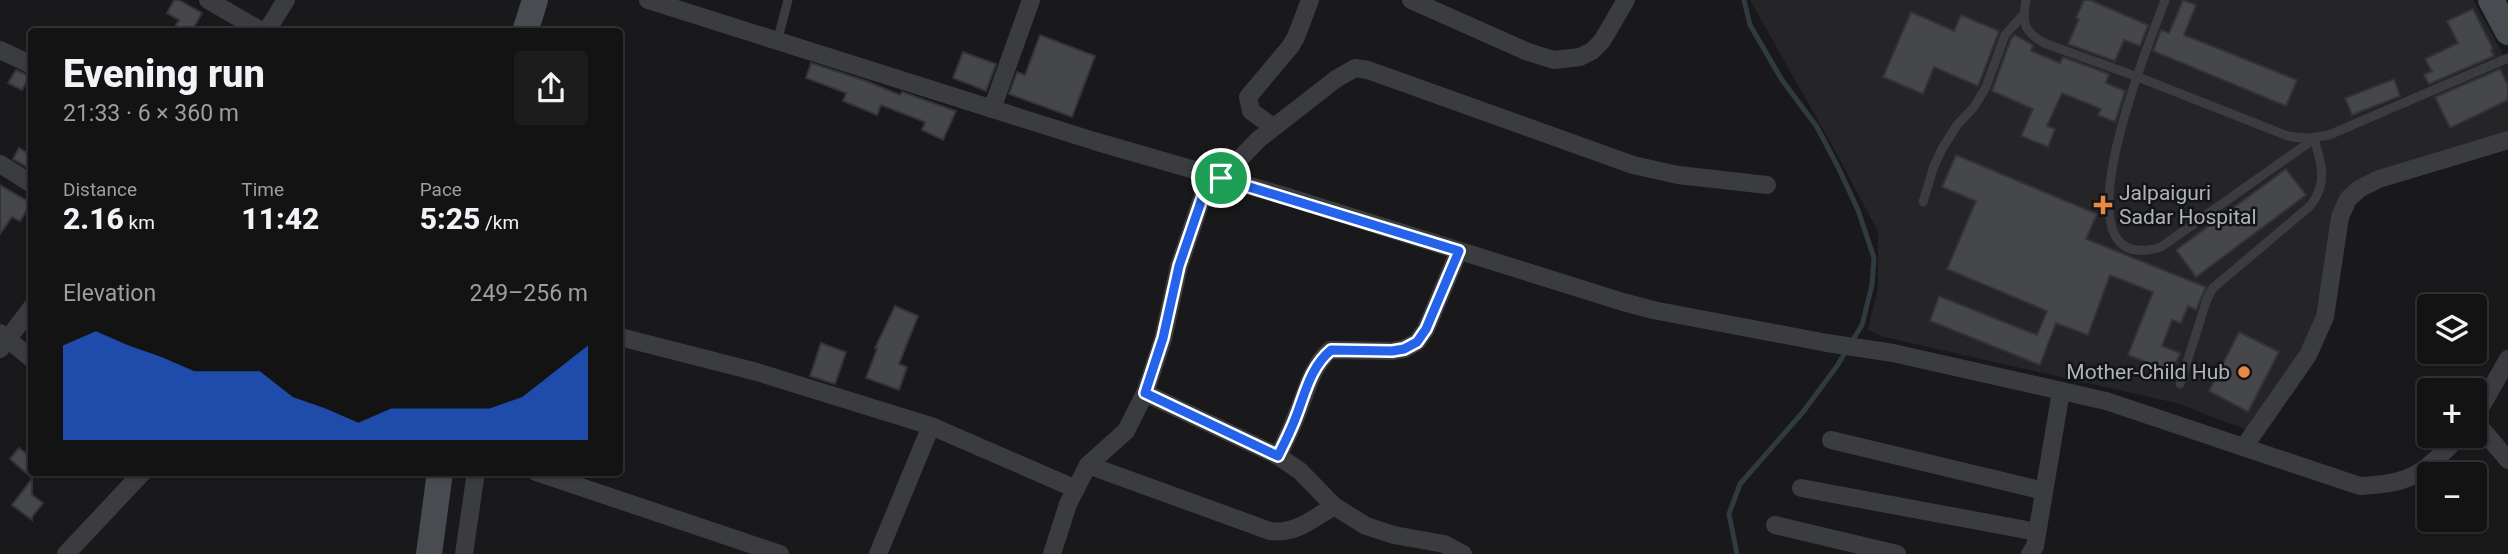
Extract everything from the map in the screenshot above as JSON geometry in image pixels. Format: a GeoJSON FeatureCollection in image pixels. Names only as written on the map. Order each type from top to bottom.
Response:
{"type":"FeatureCollection","features":[{"type":"Feature","properties":{"kind":"street"},"geometry":{"type":"LineString","coordinates":[[208,0],[257,28]]}},
{"type":"Feature","properties":{"kind":"street"},"geometry":{"type":"LineString","coordinates":[[267,28],[286,0]]}},
{"type":"Feature","properties":{"kind":"street"},"geometry":{"type":"LineString","coordinates":[[526,28],[535,0]]}},
{"type":"Feature","properties":{"kind":"street"},"geometry":{"type":"LineString","coordinates":[[648,0],[992,109],[1653,310],[1892,353],[2106,401],[2360,486],[2404,481],[2420,474],[2447,448]]}},
{"type":"Feature","properties":{"kind":"street"},"geometry":{"type":"LineString","coordinates":[[992,109],[1031,0]]}},
{"type":"Feature","properties":{"kind":"street"},"geometry":{"type":"LineString","coordinates":[[1273,127],[1251,111],[1248,97],[1290,47],[1309,0]]}},
{"type":"Feature","properties":{"kind":"street"},"geometry":{"type":"LineString","coordinates":[[1411,0],[1528,52],[1554,60],[1580,57],[1592,51],[1602,41],[1626,0]]}},
{"type":"Feature","properties":{"kind":"street"},"geometry":{"type":"LineString","coordinates":[[2491,0],[2508,33]]}},
{"type":"Feature","properties":{"kind":"street"},"geometry":{"type":"LineString","coordinates":[[0,50],[28,63]]}},
{"type":"Feature","properties":{"kind":"street"},"geometry":{"type":"LineString","coordinates":[[1052,554],[1068,504],[1088,465],[1126,431],[1145,393],[1163,338],[1179,266],[1216,176],[1273,127],[1336,79],[1355,68],[1368,70],[1633,165],[1678,175],[1768,185]]}},
{"type":"Feature","properties":{"kind":"street"},"geometry":{"type":"LineString","coordinates":[[2244,447],[2308,355],[2322,325],[2329,302],[2340,217],[2348,199],[2358,189],[2379,179],[2508,140]]}},
{"type":"Feature","properties":{"kind":"street"},"geometry":{"type":"LineString","coordinates":[[0,164],[28,182]]}},
{"type":"Feature","properties":{"kind":"street"},"geometry":{"type":"LineString","coordinates":[[1278,456],[1297,417],[1313,369],[1322,357],[1331,350],[1392,351],[1404,349],[1417,342],[1426,329],[1459,251]]}},
{"type":"Feature","properties":{"kind":"street"},"geometry":{"type":"LineString","coordinates":[[28,312],[3,340],[28,356]]}},
{"type":"Feature","properties":{"kind":"street"},"geometry":{"type":"LineString","coordinates":[[623,338],[757,372],[931,426],[1076,489]]}},
{"type":"Feature","properties":{"kind":"street"},"geometry":{"type":"LineString","coordinates":[[2487,396],[2508,359]]}},
{"type":"Feature","properties":{"kind":"street"},"geometry":{"type":"LineString","coordinates":[[2030,554],[2035,546],[2061,391]]}},
{"type":"Feature","properties":{"kind":"street"},"geometry":{"type":"LineString","coordinates":[[1145,393],[1278,456],[1300,471],[1334,506],[1366,526],[1394,535],[1444,544],[1463,554]]}},
{"type":"Feature","properties":{"kind":"street"},"geometry":{"type":"LineString","coordinates":[[878,554],[931,426]]}},
{"type":"Feature","properties":{"kind":"street"},"geometry":{"type":"LineString","coordinates":[[2487,435],[2508,460]]}},
{"type":"Feature","properties":{"kind":"street"},"geometry":{"type":"LineString","coordinates":[[1831,440],[2044,491]]}},
{"type":"Feature","properties":{"kind":"street"},"geometry":{"type":"LineString","coordinates":[[1088,465],[1270,531],[1282,533],[1293,530],[1334,506]]}},
{"type":"Feature","properties":{"kind":"street"},"geometry":{"type":"LineString","coordinates":[[66,554],[139,476]]}},
{"type":"Feature","properties":{"kind":"street"},"geometry":{"type":"LineString","coordinates":[[429,554],[439,476]]}},
{"type":"Feature","properties":{"kind":"street"},"geometry":{"type":"LineString","coordinates":[[464,554],[475,476]]}},
{"type":"Feature","properties":{"kind":"street"},"geometry":{"type":"LineString","coordinates":[[548,476],[780,554]]}},
{"type":"Feature","properties":{"kind":"street"},"geometry":{"type":"LineString","coordinates":[[1801,488],[2037,532]]}},
{"type":"Feature","properties":{"kind":"street"},"geometry":{"type":"LineString","coordinates":[[1775,526],[1897,554]]}},
{"type":"Feature","properties":{"kind":"lane"},"geometry":{"type":"LineString","coordinates":[[777,42],[788,0]]}},
{"type":"Feature","properties":{"kind":"lane"},"geometry":{"type":"LineString","coordinates":[[2026,0],[2023,21],[2029,32],[2043,43],[2288,136],[2314,139]]}},
{"type":"Feature","properties":{"kind":"lane"},"geometry":{"type":"LineString","coordinates":[[2165,0],[2115,150],[2108,189],[2108,208],[2115,234],[2119,241],[2136,250],[2161,247],[2314,139],[2508,58]]}},
{"type":"Feature","properties":{"kind":"lane"},"geometry":{"type":"LineString","coordinates":[[1923,202],[1942,149],[1986,87],[2005,34],[2023,15]]}},
{"type":"Feature","properties":{"kind":"lane"},"geometry":{"type":"LineString","coordinates":[[2180,384],[2213,288],[2310,206],[2319,192],[2322,169],[2314,139]]}},
{"type":"Feature","properties":{"kind":"shaded area","name":"Jalpaiguri Sadar Hospital"},"geometry":{"type":"Polygon","coordinates":[[[1750,0],[2473,0],[2508,63],[2508,134],[2349,194],[2324,306],[2308,347],[2250,431],[2176,403],[1884,337],[1868,330],[1878,287],[1878,232],[1750,0]]]}},
{"type":"Feature","properties":{"kind":"building"},"geometry":{"type":"Polygon","coordinates":[[[174,0],[179,0],[202,13],[193,28],[174,28],[179,20],[167,13],[174,0]]]}},
{"type":"Feature","properties":{"kind":"building"},"geometry":{"type":"Polygon","coordinates":[[[2084,0],[2090,0],[2148,25],[2140,46],[2124,40],[2115,61],[2068,44],[2084,0]]]}},
{"type":"Feature","properties":{"kind":"building"},"geometry":{"type":"Polygon","coordinates":[[[2183,0],[2196,5],[2184,35],[2297,80],[2286,106],[2153,51],[2161,30],[2169,33],[2183,0]]]}},
{"type":"Feature","properties":{"kind":"building"},"geometry":{"type":"Polygon","coordinates":[[[2473,9],[2494,56],[2429,84],[2424,75],[2432,71],[2425,59],[2458,43],[2447,21],[2473,9]]]}},
{"type":"Feature","properties":{"kind":"building"},"geometry":{"type":"Polygon","coordinates":[[[1911,12],[1954,31],[1961,15],[1999,31],[1978,86],[1934,67],[1923,94],[1883,77],[1911,12]]]}},
{"type":"Feature","properties":{"kind":"building"},"geometry":{"type":"Polygon","coordinates":[[[1040,35],[1095,56],[1072,117],[1009,94],[1017,72],[1025,75],[1040,35]]]}},
{"type":"Feature","properties":{"kind":"building"},"geometry":{"type":"Polygon","coordinates":[[[2015,35],[2033,45],[2031,51],[2060,63],[2063,57],[2109,74],[2106,83],[2125,91],[2115,122],[2098,115],[2101,109],[2062,93],[2047,126],[2055,129],[2048,147],[2021,136],[2033,109],[1992,91],[2011,39],[2015,35]]]}},
{"type":"Feature","properties":{"kind":"building"},"geometry":{"type":"Polygon","coordinates":[[[963,52],[996,64],[986,91],[953,78],[963,52]]]}},
{"type":"Feature","properties":{"kind":"building"},"geometry":{"type":"Polygon","coordinates":[[[811,63],[900,95],[902,92],[956,111],[943,140],[922,130],[925,122],[881,105],[877,115],[843,101],[846,93],[806,78],[811,63]]]}},
{"type":"Feature","properties":{"kind":"building"},"geometry":{"type":"Polygon","coordinates":[[[2500,69],[2508,85],[2508,100],[2450,128],[2435,97],[2500,69]]]}},
{"type":"Feature","properties":{"kind":"building"},"geometry":{"type":"Polygon","coordinates":[[[16,70],[28,75],[22,90],[8,83],[16,70]]]}},
{"type":"Feature","properties":{"kind":"building"},"geometry":{"type":"Polygon","coordinates":[[[2394,79],[2400,96],[2352,115],[2345,98],[2394,79]]]}},
{"type":"Feature","properties":{"kind":"building"},"geometry":{"type":"Polygon","coordinates":[[[19,148],[28,154],[28,168],[13,159],[19,148]]]}},
{"type":"Feature","properties":{"kind":"building"},"geometry":{"type":"Polygon","coordinates":[[[1956,155],[2097,214],[2086,239],[2206,287],[2196,310],[2188,306],[2181,323],[2172,320],[2162,346],[2180,353],[2172,372],[2128,355],[2153,292],[2110,275],[2088,335],[2056,323],[2040,365],[1930,321],[1939,296],[2037,335],[2047,311],[1947,269],[1976,201],[1942,187],[1956,155]]]}},
{"type":"Feature","properties":{"kind":"building"},"geometry":{"type":"Polygon","coordinates":[[[2286,169],[2306,195],[2196,277],[2176,250],[2286,169]]]}},
{"type":"Feature","properties":{"kind":"building"},"geometry":{"type":"Polygon","coordinates":[[[0,185],[28,201],[28,208],[20,221],[12,217],[0,234],[0,185]]]}},
{"type":"Feature","properties":{"kind":"building"},"geometry":{"type":"Polygon","coordinates":[[[895,306],[918,316],[899,364],[907,367],[899,390],[866,378],[877,349],[875,348],[895,306]]]}},
{"type":"Feature","properties":{"kind":"building","name":"Mother-Child Hub"},"geometry":{"type":"Polygon","coordinates":[[[2239,332],[2279,352],[2248,412],[2209,391],[2239,332]]]}},
{"type":"Feature","properties":{"kind":"building"},"geometry":{"type":"Polygon","coordinates":[[[821,343],[846,352],[835,384],[810,376],[821,343]]]}},
{"type":"Feature","properties":{"kind":"building"},"geometry":{"type":"Polygon","coordinates":[[[19,448],[28,455],[28,475],[10,459],[19,448]]]}},
{"type":"Feature","properties":{"kind":"building"},"geometry":{"type":"Polygon","coordinates":[[[32,479],[32,495],[43,503],[32,520],[12,505],[32,479]]]}},
{"type":"Feature","properties":{"kind":"waterway"},"geometry":{"type":"LineString","coordinates":[[1737,554],[1729,514],[1740,484],[1803,412],[1837,366],[1862,325],[1872,285],[1874,258],[1858,210],[1838,167],[1817,127],[1782,80],[1750,25],[1744,0]]}},
{"type":"Feature","properties":{"kind":"place","name":"Jalpaiguri Sadar Hospital"},"geometry":{"type":"Point","coordinates":[2103,205]}},
{"type":"Feature","properties":{"kind":"place","name":"Mother-Child Hub"},"geometry":{"type":"Point","coordinates":[2244,372]}},
{"type":"Feature","properties":{"kind":"route"},"geometry":{"type":"LineString","coordinates":[[1210,175],[1221,178],[1459,251],[1426,329],[1417,342],[1404,349],[1392,351],[1340,348],[1331,350],[1322,357],[1313,369],[1297,417],[1278,456],[1145,393],[1163,338],[1179,266],[1210,175]]}}]}
